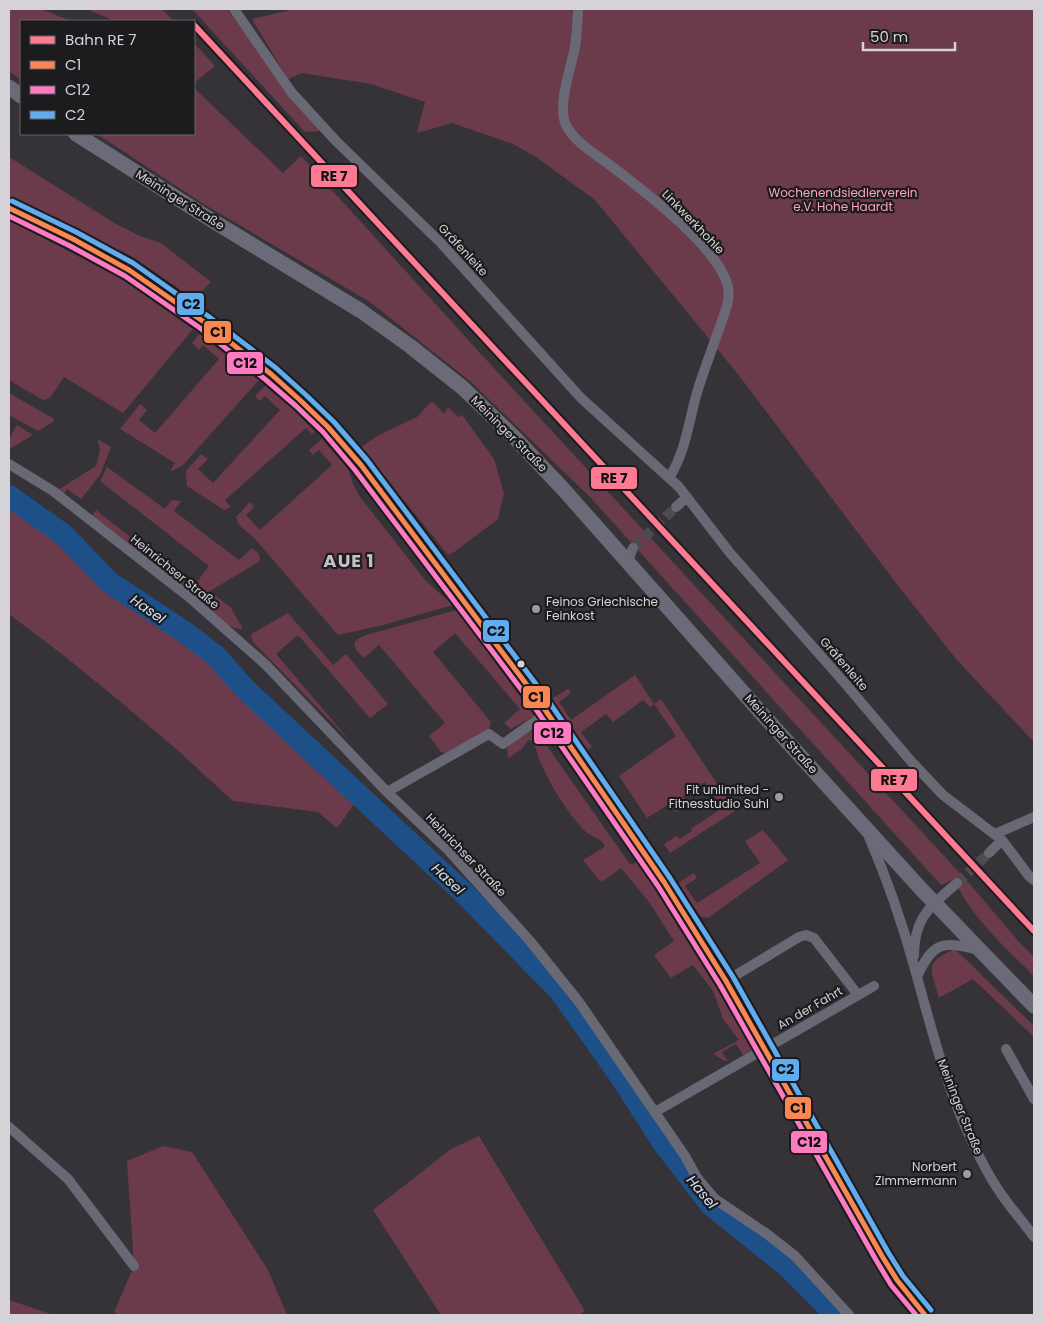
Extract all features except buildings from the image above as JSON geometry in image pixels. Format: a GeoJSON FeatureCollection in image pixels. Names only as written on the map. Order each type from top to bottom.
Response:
{"type":"FeatureCollection","features":[{"type":"Feature","properties":{"kind":"main road"},"geometry":{"type":"LineString","coordinates":[[9,87],[20,95]]}},
{"type":"Feature","properties":{"kind":"main road","name":"Meininger Straße"},"geometry":{"type":"LineString","coordinates":[[78,135],[213,221],[361,311],[410,346],[463,388],[630,554],[763,715],[934,903],[1034,1006]]}},
{"type":"Feature","properties":{"kind":"street","name":"Gräfenleite"},"geometry":{"type":"LineString","coordinates":[[234,9],[292,93],[336,141],[441,243],[581,398],[669,478],[687,497],[730,553],[917,768],[943,796],[998,837],[1034,880]]}},
{"type":"Feature","properties":{"kind":"street","name":"Linkwerkhohle"},"geometry":{"type":"LineString","coordinates":[[578,12],[576,44],[562,106],[566,124],[577,140],[652,198],[683,227],[707,252],[726,278],[728,285],[729,298],[727,306],[699,386],[685,444],[677,465],[669,478]]}},
{"type":"Feature","properties":{"kind":"street"},"geometry":{"type":"LineString","coordinates":[[9,208],[73,239],[162,291],[264,368],[301,400],[328,427],[361,465],[547,713],[645,853],[726,981],[882,1256],[902,1287],[926,1315]]}},
{"type":"Feature","properties":{"kind":"street","name":"Heinrichser Straße"},"geometry":{"type":"LineString","coordinates":[[9,464],[53,492],[189,597],[266,665],[387,792],[449,852],[530,941],[579,1002],[685,1156],[697,1178],[715,1198],[795,1256],[849,1315]]}},
{"type":"Feature","properties":{"kind":"street"},"geometry":{"type":"LineString","coordinates":[[676,507],[687,497]]}},
{"type":"Feature","properties":{"kind":"street"},"geometry":{"type":"LineString","coordinates":[[387,792],[489,734],[503,744],[547,713]]}},
{"type":"Feature","properties":{"kind":"street"},"geometry":{"type":"LineString","coordinates":[[989,853],[998,837],[1034,817]]}},
{"type":"Feature","properties":{"kind":"street","name":"Meininger Straße"},"geometry":{"type":"LineString","coordinates":[[864,825],[892,894],[914,964],[941,1062],[968,1134],[1003,1198],[1034,1237]]}},
{"type":"Feature","properties":{"kind":"street"},"geometry":{"type":"LineString","coordinates":[[934,903],[957,883]]}},
{"type":"Feature","properties":{"kind":"street","name":"Meininger Straße"},"geometry":{"type":"LineString","coordinates":[[914,964],[915,932],[926,912],[934,903]]}},
{"type":"Feature","properties":{"kind":"street"},"geometry":{"type":"LineString","coordinates":[[726,981],[799,937],[806,935],[814,938],[858,995]]}},
{"type":"Feature","properties":{"kind":"street"},"geometry":{"type":"LineString","coordinates":[[917,977],[929,955],[941,946],[956,944],[979,951]]}},
{"type":"Feature","properties":{"kind":"street","name":"An der Fahrt"},"geometry":{"type":"LineString","coordinates":[[655,1112],[874,986]]}},
{"type":"Feature","properties":{"kind":"street"},"geometry":{"type":"LineString","coordinates":[[1006,1049],[1034,1099]]}},
{"type":"Feature","properties":{"kind":"street"},"geometry":{"type":"LineString","coordinates":[[9,1127],[68,1179],[134,1266]]}},
{"type":"Feature","properties":{"kind":"green space"},"geometry":{"type":"Polygon","coordinates":[[[9,9],[41,9],[68,20],[20,20],[20,79],[9,71],[9,9]]]}},
{"type":"Feature","properties":{"kind":"green space"},"geometry":{"type":"Polygon","coordinates":[[[86,9],[162,9],[173,20],[112,20],[86,9]]]}},
{"type":"Feature","properties":{"kind":"green space"},"geometry":{"type":"Polygon","coordinates":[[[192,9],[227,9],[320,131],[305,132],[192,9]]]}},
{"type":"Feature","properties":{"kind":"green space","name":"Wochenendsiedlerverein e.V. Hohe Haardt"},"geometry":{"type":"Polygon","coordinates":[[[295,9],[1034,9],[1034,742],[956,659],[737,373],[595,200],[536,157],[513,144],[452,123],[417,133],[425,102],[371,84],[302,73],[288,79],[252,19],[295,9]]]}},
{"type":"Feature","properties":{"kind":"green space"},"geometry":{"type":"Polygon","coordinates":[[[195,44],[215,66],[195,82],[195,44]]]}},
{"type":"Feature","properties":{"kind":"green space"},"geometry":{"type":"Polygon","coordinates":[[[195,89],[283,173],[301,156],[491,365],[969,883],[1034,957],[1034,976],[1000,943],[979,919],[954,879],[941,885],[590,497],[470,381],[370,302],[202,203],[99,135],[195,135],[195,89]]]}},
{"type":"Feature","properties":{"kind":"green space"},"geometry":{"type":"Polygon","coordinates":[[[9,157],[116,224],[140,236],[161,243],[211,282],[194,299],[133,257],[10,197],[9,157]]]}},
{"type":"Feature","properties":{"kind":"green space"},"geometry":{"type":"Polygon","coordinates":[[[9,220],[122,279],[193,329],[123,413],[64,377],[50,398],[43,400],[9,380],[9,220]]]}},
{"type":"Feature","properties":{"kind":"green space"},"geometry":{"type":"Polygon","coordinates":[[[199,334],[259,380],[183,465],[172,471],[175,463],[120,429],[140,404],[147,410],[139,420],[155,433],[219,359],[203,345],[199,350],[192,343],[199,334]]]}},
{"type":"Feature","properties":{"kind":"green space"},"geometry":{"type":"Polygon","coordinates":[[[265,386],[293,409],[315,432],[312,434],[306,428],[225,500],[231,507],[224,510],[187,486],[186,471],[201,454],[208,459],[198,469],[213,483],[280,410],[265,396],[260,401],[255,396],[265,386]]]}},
{"type":"Feature","properties":{"kind":"green space"},"geometry":{"type":"Polygon","coordinates":[[[9,393],[54,419],[53,422],[38,431],[9,415],[9,393]]]}},
{"type":"Feature","properties":{"kind":"green space"},"geometry":{"type":"Polygon","coordinates":[[[432,401],[444,414],[448,407],[458,417],[462,415],[494,459],[504,493],[498,519],[448,555],[361,447],[379,435],[417,417],[432,401]]]}},
{"type":"Feature","properties":{"kind":"green space"},"geometry":{"type":"Polygon","coordinates":[[[17,425],[33,435],[11,448],[9,447],[9,439],[17,425]]]}},
{"type":"Feature","properties":{"kind":"green space"},"geometry":{"type":"Polygon","coordinates":[[[97,439],[111,447],[100,475],[81,499],[67,489],[63,496],[56,491],[96,466],[100,450],[97,439]]]}},
{"type":"Feature","properties":{"kind":"green space"},"geometry":{"type":"Polygon","coordinates":[[[322,439],[349,470],[353,484],[360,497],[426,581],[453,605],[383,625],[338,635],[256,540],[238,524],[236,517],[250,502],[254,507],[246,515],[260,530],[332,465],[319,450],[313,455],[309,450],[322,439]]]}},
{"type":"Feature","properties":{"kind":"green space"},"geometry":{"type":"Polygon","coordinates":[[[107,467],[165,509],[172,500],[181,501],[174,511],[239,560],[252,548],[259,554],[260,561],[200,597],[191,595],[92,516],[96,510],[193,587],[209,566],[100,481],[107,467]]]}},
{"type":"Feature","properties":{"kind":"green space"},"geometry":{"type":"Polygon","coordinates":[[[9,496],[64,535],[109,582],[186,633],[216,656],[245,689],[360,796],[337,828],[318,812],[233,801],[116,698],[9,614],[9,496]]]}},
{"type":"Feature","properties":{"kind":"green space"},"geometry":{"type":"Polygon","coordinates":[[[215,595],[231,608],[243,629],[232,627],[216,617],[207,602],[215,595]]]}},
{"type":"Feature","properties":{"kind":"green space"},"geometry":{"type":"Polygon","coordinates":[[[457,610],[534,716],[511,729],[504,723],[520,709],[455,633],[433,652],[491,722],[489,729],[447,754],[441,752],[429,736],[445,723],[379,645],[364,658],[354,645],[356,640],[366,635],[457,610]]]}},
{"type":"Feature","properties":{"kind":"green space"},"geometry":{"type":"Polygon","coordinates":[[[288,613],[333,665],[346,654],[388,704],[370,718],[298,635],[276,654],[351,742],[253,642],[251,635],[253,633],[288,613]]]}},
{"type":"Feature","properties":{"kind":"green space"},"geometry":{"type":"Polygon","coordinates":[[[635,675],[654,704],[650,707],[643,700],[613,722],[606,714],[581,732],[592,747],[588,750],[553,703],[553,698],[568,689],[571,693],[559,702],[571,720],[635,675]]]}},
{"type":"Feature","properties":{"kind":"green space"},"geometry":{"type":"Polygon","coordinates":[[[661,699],[735,811],[670,853],[664,844],[677,836],[680,839],[692,831],[691,829],[722,808],[705,782],[683,796],[688,803],[675,812],[669,804],[647,818],[619,776],[676,736],[654,704],[661,699]]]}},
{"type":"Feature","properties":{"kind":"green space"},"geometry":{"type":"Polygon","coordinates":[[[543,723],[555,740],[547,746],[629,863],[632,865],[639,860],[701,956],[755,1049],[743,1055],[736,1044],[722,1052],[728,1061],[713,1054],[739,1040],[723,1019],[713,991],[693,965],[671,978],[654,955],[674,941],[649,902],[621,868],[603,881],[599,880],[583,860],[605,845],[586,832],[570,814],[554,790],[541,764],[534,741],[528,740],[522,749],[508,758],[507,749],[510,744],[543,723]]]}},
{"type":"Feature","properties":{"kind":"green space"},"geometry":{"type":"Polygon","coordinates":[[[763,830],[788,860],[708,918],[700,916],[678,883],[694,873],[697,878],[685,886],[697,903],[760,863],[745,841],[763,830]]]}},
{"type":"Feature","properties":{"kind":"green space"},"geometry":{"type":"Polygon","coordinates":[[[955,949],[1034,1026],[1034,1037],[973,979],[939,998],[932,968],[938,958],[955,949]]]}},
{"type":"Feature","properties":{"kind":"green space"},"geometry":{"type":"Polygon","coordinates":[[[479,1136],[585,1311],[578,1315],[441,1315],[373,1210],[451,1149],[479,1136]]]}},
{"type":"Feature","properties":{"kind":"green space"},"geometry":{"type":"Polygon","coordinates":[[[163,1146],[192,1152],[268,1270],[287,1315],[120,1315],[114,1312],[134,1266],[127,1161],[163,1146]]]}},
{"type":"Feature","properties":{"kind":"green space"},"geometry":{"type":"Polygon","coordinates":[[[9,1300],[54,1315],[9,1315],[9,1300]]]}},
{"type":"Feature","properties":{"kind":"waterway","name":"Hasel"},"geometry":{"type":"LineString","coordinates":[[9,496],[64,535],[109,582],[186,633],[216,656],[245,689],[466,895],[559,990],[619,1074],[664,1144],[711,1205],[787,1266],[827,1306],[833,1315]]}},
{"type":"Feature","properties":{"kind":"tunnel"},"geometry":{"type":"LineString","coordinates":[[633,548],[676,507]]}},
{"type":"Feature","properties":{"kind":"tunnel"},"geometry":{"type":"LineString","coordinates":[[957,883],[989,853]]}},
{"type":"Feature","properties":{"kind":"transit line"},"geometry":{"type":"LineString","coordinates":[[195,26],[1034,931]]}},
{"type":"Feature","properties":{"kind":"transit line","name":"C2"},"geometry":{"type":"LineString","coordinates":[[12,201],[76,232],[133,263],[208,316],[276,368],[306,395],[334,422],[367,460],[545,696],[670,878],[733,977],[888,1252],[903,1276],[931,1310]]}},
{"type":"Feature","properties":{"kind":"transit line","name":"C1"},"geometry":{"type":"LineString","coordinates":[[9,208],[73,239],[129,270],[204,322],[271,374],[301,401],[328,427],[361,465],[539,701],[664,882],[726,981],[882,1256],[897,1280],[925,1315]]}},
{"type":"Feature","properties":{"kind":"transit line","name":"C12"},"geometry":{"type":"LineString","coordinates":[[9,216],[125,276],[200,328],[296,406],[323,432],[355,470],[533,705],[658,886],[720,985],[891,1285],[916,1315]]}},
{"type":"Feature","properties":{"kind":"place","name":"Feinos Griechische Feinkost"},"geometry":{"type":"Point","coordinates":[536,609]}},
{"type":"Feature","properties":{"kind":"place","name":"Fit unlimited - Fitnesstudio Suhl"},"geometry":{"type":"Point","coordinates":[779,797]}},
{"type":"Feature","properties":{"kind":"place","name":"Norbert Zimmermann"},"geometry":{"type":"Point","coordinates":[967,1174]}},
{"type":"Feature","properties":{"kind":"district","name":"AUE 1"},"geometry":{"type":"Point","coordinates":[349,561]}}]}
